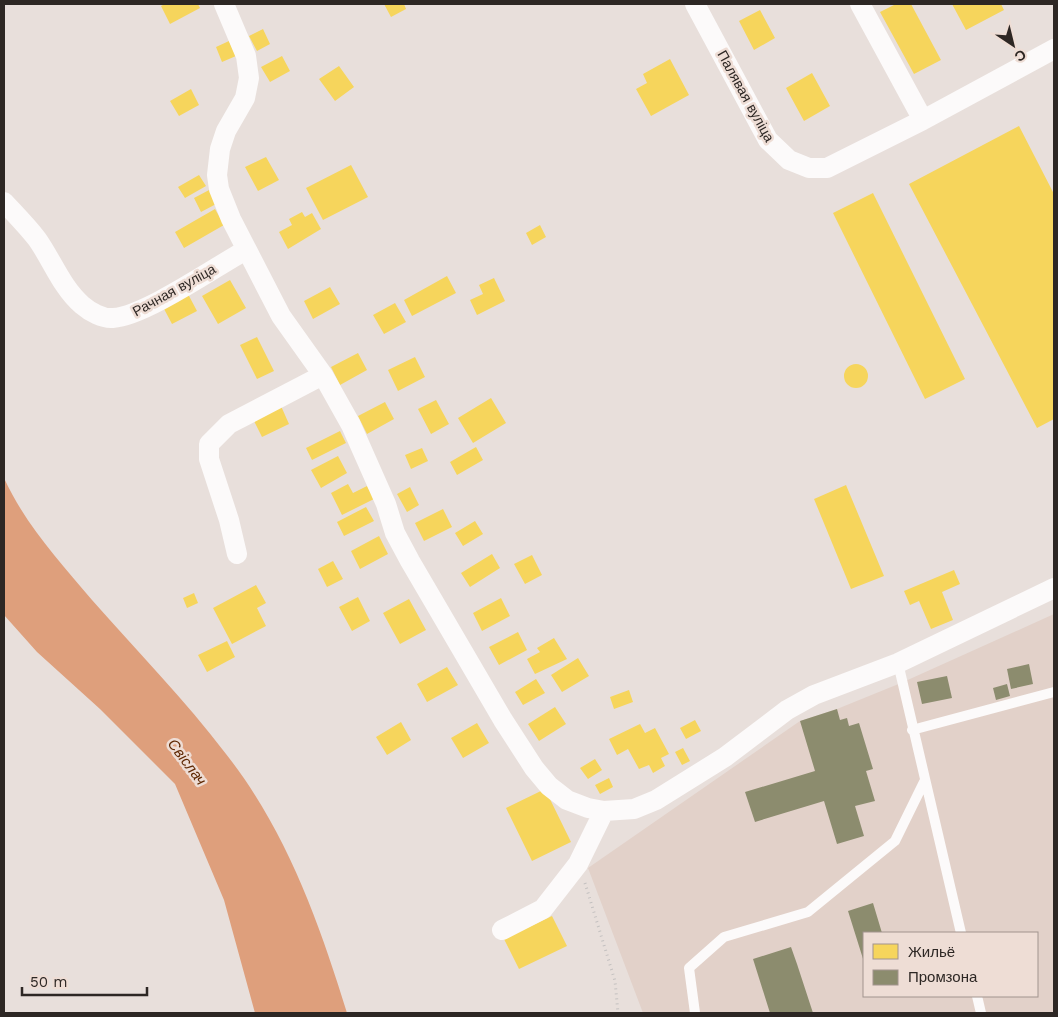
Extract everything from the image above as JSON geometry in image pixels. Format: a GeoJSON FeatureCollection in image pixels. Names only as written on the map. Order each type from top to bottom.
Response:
{"type":"FeatureCollection","features":[{"type":"Feature","properties":{"kind":"street"},"geometry":{"type":"LineString","coordinates":[[224,4],[246,56],[249,78],[244,98],[226,132],[220,150],[216,175],[222,196],[246,250],[281,316],[323,375],[355,434],[386,504],[395,533],[503,720],[534,768],[549,786],[568,800],[588,808],[604,811],[634,809],[656,800],[725,758],[787,710],[814,695],[898,663],[1054,588]]}},
{"type":"Feature","properties":{"kind":"street","name":"Палявая вуліца"},"geometry":{"type":"LineString","coordinates":[[695,4],[768,140],[789,160],[809,168],[827,168],[923,120],[1054,49]]}},
{"type":"Feature","properties":{"kind":"street"},"geometry":{"type":"LineString","coordinates":[[860,4],[923,120]]}},
{"type":"Feature","properties":{"kind":"street","name":"Рачная вуліца"},"geometry":{"type":"LineString","coordinates":[[4,202],[37,239],[81,304],[95,314],[111,318],[128,316],[147,307],[246,250]]}},
{"type":"Feature","properties":{"kind":"street"},"geometry":{"type":"LineString","coordinates":[[237,554],[229,520],[209,459],[209,444],[229,424],[323,375]]}},
{"type":"Feature","properties":{"kind":"street"},"geometry":{"type":"LineString","coordinates":[[502,930],[543,909],[578,864],[604,811]]}},
{"type":"Feature","properties":{"kind":"lane"},"geometry":{"type":"LineString","coordinates":[[898,663],[924,782],[961,932]]}},
{"type":"Feature","properties":{"kind":"lane"},"geometry":{"type":"LineString","coordinates":[[912,730],[1054,692]]}},
{"type":"Feature","properties":{"kind":"lane"},"geometry":{"type":"LineString","coordinates":[[695,1013],[689,968],[724,937],[808,912],[895,841],[924,782]]}},
{"type":"Feature","properties":{"kind":"lane"},"geometry":{"type":"LineString","coordinates":[[977,997],[981,1013]]}},
{"type":"Feature","properties":{"kind":"path"},"geometry":{"type":"LineString","coordinates":[[578,864],[615,981],[618,1013]]}},
{"type":"Feature","properties":{"kind":"shaded area"},"geometry":{"type":"Polygon","coordinates":[[[1054,614],[1054,1013],[643,1013],[588,868],[800,721],[837,709],[901,683],[1054,614]]]}},
{"type":"Feature","properties":{"kind":"water","name":"Свіслач"},"geometry":{"type":"Polygon","coordinates":[[[4,478],[32,527],[55,556],[194,714],[247,783],[283,845],[298,878],[325,945],[347,1013],[255,1013],[224,900],[175,784],[100,709],[37,652],[4,615],[4,478]]]}},
{"type":"Feature","properties":{"kind":"building: Жильё"},"geometry":{"type":"Polygon","coordinates":[[[165,4],[198,4],[200,8],[170,24],[161,6],[165,4]]]}},
{"type":"Feature","properties":{"kind":"building: Жильё"},"geometry":{"type":"Polygon","coordinates":[[[384,4],[404,4],[406,9],[391,17],[384,4]]]}},
{"type":"Feature","properties":{"kind":"building: Жильё"},"geometry":{"type":"Polygon","coordinates":[[[896,4],[911,4],[941,60],[914,74],[880,12],[896,4]]]}},
{"type":"Feature","properties":{"kind":"building: Жильё"},"geometry":{"type":"Polygon","coordinates":[[[952,4],[1001,4],[1004,10],[966,30],[952,4]]]}},
{"type":"Feature","properties":{"kind":"building: Жильё"},"geometry":{"type":"Polygon","coordinates":[[[760,10],[775,38],[754,50],[739,21],[760,10]]]}},
{"type":"Feature","properties":{"kind":"building: Жильё"},"geometry":{"type":"Polygon","coordinates":[[[263,29],[270,44],[257,51],[249,36],[263,29]]]}},
{"type":"Feature","properties":{"kind":"building: Жильё"},"geometry":{"type":"Polygon","coordinates":[[[229,41],[236,56],[222,62],[216,47],[229,41]]]}},
{"type":"Feature","properties":{"kind":"building: Жильё"},"geometry":{"type":"Polygon","coordinates":[[[282,56],[290,71],[270,82],[261,67],[282,56]]]}},
{"type":"Feature","properties":{"kind":"building: Жильё"},"geometry":{"type":"Polygon","coordinates":[[[670,59],[689,95],[651,116],[636,89],[647,83],[643,74],[670,59]]]}},
{"type":"Feature","properties":{"kind":"building: Жильё"},"geometry":{"type":"Polygon","coordinates":[[[339,66],[354,87],[335,101],[319,79],[339,66]]]}},
{"type":"Feature","properties":{"kind":"building: Жильё"},"geometry":{"type":"Polygon","coordinates":[[[812,73],[830,106],[804,121],[786,88],[812,73]]]}},
{"type":"Feature","properties":{"kind":"building: Жильё"},"geometry":{"type":"Polygon","coordinates":[[[191,89],[199,105],[179,116],[170,101],[191,89]]]}},
{"type":"Feature","properties":{"kind":"building: Жильё"},"geometry":{"type":"Polygon","coordinates":[[[1019,126],[1054,194],[1054,419],[1037,428],[909,184],[1019,126]]]}},
{"type":"Feature","properties":{"kind":"building: Жильё"},"geometry":{"type":"Polygon","coordinates":[[[266,157],[279,180],[258,191],[245,167],[266,157]]]}},
{"type":"Feature","properties":{"kind":"building: Жильё"},"geometry":{"type":"Polygon","coordinates":[[[351,165],[368,197],[323,220],[306,188],[351,165]]]}},
{"type":"Feature","properties":{"kind":"building: Жильё"},"geometry":{"type":"Polygon","coordinates":[[[199,175],[206,186],[185,198],[178,187],[199,175]]]}},
{"type":"Feature","properties":{"kind":"building: Жильё"},"geometry":{"type":"Polygon","coordinates":[[[211,189],[218,203],[201,212],[194,198],[211,189]]]}},
{"type":"Feature","properties":{"kind":"building: Жильё"},"geometry":{"type":"Polygon","coordinates":[[[873,193],[965,379],[925,399],[833,213],[873,193]]]}},
{"type":"Feature","properties":{"kind":"building: Жильё"},"geometry":{"type":"Polygon","coordinates":[[[215,209],[224,225],[184,248],[175,232],[215,209]]]}},
{"type":"Feature","properties":{"kind":"building: Жильё"},"geometry":{"type":"Polygon","coordinates":[[[302,212],[305,217],[312,213],[321,229],[288,249],[279,232],[292,225],[289,219],[302,212]]]}},
{"type":"Feature","properties":{"kind":"building: Жильё"},"geometry":{"type":"Polygon","coordinates":[[[540,225],[546,237],[532,245],[526,233],[540,225]]]}},
{"type":"Feature","properties":{"kind":"building: Жильё"},"geometry":{"type":"Polygon","coordinates":[[[447,276],[456,293],[412,316],[404,300],[447,276]]]}},
{"type":"Feature","properties":{"kind":"building: Жильё"},"geometry":{"type":"Polygon","coordinates":[[[494,278],[505,301],[477,315],[470,300],[483,294],[479,285],[494,278]]]}},
{"type":"Feature","properties":{"kind":"building: Жильё"},"geometry":{"type":"Polygon","coordinates":[[[230,280],[246,308],[218,324],[202,296],[230,280]]]}},
{"type":"Feature","properties":{"kind":"building: Жильё"},"geometry":{"type":"Polygon","coordinates":[[[330,287],[340,304],[313,319],[304,301],[330,287]]]}},
{"type":"Feature","properties":{"kind":"building: Жильё"},"geometry":{"type":"Polygon","coordinates":[[[188,294],[197,311],[172,324],[163,307],[188,294]]]}},
{"type":"Feature","properties":{"kind":"building: Жильё"},"geometry":{"type":"Polygon","coordinates":[[[395,303],[406,322],[384,334],[373,315],[395,303]]]}},
{"type":"Feature","properties":{"kind":"building: Жильё"},"geometry":{"type":"Polygon","coordinates":[[[257,337],[274,371],[257,379],[240,345],[257,337]]]}},
{"type":"Feature","properties":{"kind":"building: Жильё"},"geometry":{"type":"Polygon","coordinates":[[[358,353],[367,370],[340,385],[331,367],[358,353]]]}},
{"type":"Feature","properties":{"kind":"building: Жильё"},"geometry":{"type":"Polygon","coordinates":[[[415,357],[425,377],[398,391],[388,370],[415,357]]]}},
{"type":"Feature","properties":{"kind":"building: Жильё"},"geometry":{"type":"Polygon","coordinates":[[[856,364],[861,365],[867,371],[867,381],[861,387],[856,388],[851,387],[845,381],[844,376],[845,371],[851,365],[856,364]]]}},
{"type":"Feature","properties":{"kind":"building: Жильё"},"geometry":{"type":"Polygon","coordinates":[[[491,398],[506,423],[473,443],[458,418],[491,398]]]}},
{"type":"Feature","properties":{"kind":"building: Жильё"},"geometry":{"type":"Polygon","coordinates":[[[436,400],[449,424],[431,434],[418,409],[436,400]]]}},
{"type":"Feature","properties":{"kind":"building: Жильё"},"geometry":{"type":"Polygon","coordinates":[[[385,402],[394,419],[367,434],[358,416],[385,402]]]}},
{"type":"Feature","properties":{"kind":"building: Жильё"},"geometry":{"type":"Polygon","coordinates":[[[281,406],[289,424],[262,437],[253,419],[281,406]]]}},
{"type":"Feature","properties":{"kind":"building: Жильё"},"geometry":{"type":"Polygon","coordinates":[[[340,431],[346,443],[312,460],[306,448],[340,431]]]}},
{"type":"Feature","properties":{"kind":"building: Жильё"},"geometry":{"type":"Polygon","coordinates":[[[476,447],[483,460],[457,475],[450,462],[476,447]]]}},
{"type":"Feature","properties":{"kind":"building: Жильё"},"geometry":{"type":"Polygon","coordinates":[[[422,448],[428,461],[411,469],[405,455],[422,448]]]}},
{"type":"Feature","properties":{"kind":"building: Жильё"},"geometry":{"type":"Polygon","coordinates":[[[338,456],[347,473],[321,488],[311,470],[338,456]]]}},
{"type":"Feature","properties":{"kind":"building: Жильё"},"geometry":{"type":"Polygon","coordinates":[[[348,484],[353,493],[367,486],[374,499],[342,515],[331,493],[348,484]]]}},
{"type":"Feature","properties":{"kind":"building: Жильё"},"geometry":{"type":"Polygon","coordinates":[[[846,485],[884,576],[851,589],[814,499],[846,485]]]}},
{"type":"Feature","properties":{"kind":"building: Жильё"},"geometry":{"type":"Polygon","coordinates":[[[410,487],[419,505],[407,512],[397,494],[410,487]]]}},
{"type":"Feature","properties":{"kind":"building: Жильё"},"geometry":{"type":"Polygon","coordinates":[[[366,507],[374,521],[344,536],[337,522],[366,507]]]}},
{"type":"Feature","properties":{"kind":"building: Жильё"},"geometry":{"type":"Polygon","coordinates":[[[443,509],[452,527],[424,541],[415,523],[443,509]]]}},
{"type":"Feature","properties":{"kind":"building: Жильё"},"geometry":{"type":"Polygon","coordinates":[[[475,521],[483,534],[463,546],[455,533],[475,521]]]}},
{"type":"Feature","properties":{"kind":"building: Жильё"},"geometry":{"type":"Polygon","coordinates":[[[379,536],[388,554],[360,569],[351,551],[379,536]]]}},
{"type":"Feature","properties":{"kind":"building: Жильё"},"geometry":{"type":"Polygon","coordinates":[[[492,554],[500,568],[470,587],[461,573],[492,554]]]}},
{"type":"Feature","properties":{"kind":"building: Жильё"},"geometry":{"type":"Polygon","coordinates":[[[532,555],[542,575],[525,584],[514,564],[532,555]]]}},
{"type":"Feature","properties":{"kind":"building: Жильё"},"geometry":{"type":"Polygon","coordinates":[[[333,561],[343,579],[327,587],[318,569],[333,561]]]}},
{"type":"Feature","properties":{"kind":"building: Жильё"},"geometry":{"type":"Polygon","coordinates":[[[954,570],[960,584],[942,592],[953,620],[931,629],[919,601],[910,605],[904,591],[954,570]]]}},
{"type":"Feature","properties":{"kind":"building: Жильё"},"geometry":{"type":"Polygon","coordinates":[[[256,585],[266,603],[257,608],[266,626],[232,644],[213,608],[256,585]]]}},
{"type":"Feature","properties":{"kind":"building: Жильё"},"geometry":{"type":"Polygon","coordinates":[[[194,593],[198,603],[187,608],[183,598],[194,593]]]}},
{"type":"Feature","properties":{"kind":"building: Жильё"},"geometry":{"type":"Polygon","coordinates":[[[358,597],[370,621],[352,631],[339,607],[358,597]]]}},
{"type":"Feature","properties":{"kind":"building: Жильё"},"geometry":{"type":"Polygon","coordinates":[[[501,598],[510,616],[482,631],[473,613],[501,598]]]}},
{"type":"Feature","properties":{"kind":"building: Жильё"},"geometry":{"type":"Polygon","coordinates":[[[409,599],[426,630],[400,644],[383,613],[409,599]]]}},
{"type":"Feature","properties":{"kind":"building: Жильё"},"geometry":{"type":"Polygon","coordinates":[[[518,632],[527,650],[499,665],[489,647],[518,632]]]}},
{"type":"Feature","properties":{"kind":"building: Жильё"},"geometry":{"type":"Polygon","coordinates":[[[554,638],[567,659],[535,674],[527,659],[540,652],[537,648],[554,638]]]}},
{"type":"Feature","properties":{"kind":"building: Жильё"},"geometry":{"type":"Polygon","coordinates":[[[227,641],[235,657],[207,672],[198,655],[227,641]]]}},
{"type":"Feature","properties":{"kind":"building: Жильё"},"geometry":{"type":"Polygon","coordinates":[[[578,658],[589,676],[562,692],[551,675],[578,658]]]}},
{"type":"Feature","properties":{"kind":"building: Жильё"},"geometry":{"type":"Polygon","coordinates":[[[447,667],[458,685],[427,702],[417,684],[447,667]]]}},
{"type":"Feature","properties":{"kind":"building: Жильё"},"geometry":{"type":"Polygon","coordinates":[[[536,679],[545,693],[523,705],[515,692],[536,679]]]}},
{"type":"Feature","properties":{"kind":"building: Жильё"},"geometry":{"type":"Polygon","coordinates":[[[629,690],[633,702],[614,709],[610,697],[629,690]]]}},
{"type":"Feature","properties":{"kind":"building: Жильё"},"geometry":{"type":"Polygon","coordinates":[[[555,707],[566,724],[539,741],[528,724],[555,707]]]}},
{"type":"Feature","properties":{"kind":"building: Жильё"},"geometry":{"type":"Polygon","coordinates":[[[695,720],[701,731],[686,739],[680,728],[695,720]]]}},
{"type":"Feature","properties":{"kind":"building: Жильё"},"geometry":{"type":"Polygon","coordinates":[[[401,722],[411,740],[387,755],[376,737],[401,722]]]}},
{"type":"Feature","properties":{"kind":"building: Жильё"},"geometry":{"type":"Polygon","coordinates":[[[477,723],[489,743],[463,758],[451,738],[477,723]]]}},
{"type":"Feature","properties":{"kind":"building: Жильё"},"geometry":{"type":"Polygon","coordinates":[[[640,724],[645,733],[655,728],[669,754],[661,758],[665,766],[653,773],[649,765],[639,769],[628,749],[617,755],[609,739],[640,724]]]}},
{"type":"Feature","properties":{"kind":"building: Жильё"},"geometry":{"type":"Polygon","coordinates":[[[683,748],[690,761],[682,765],[675,752],[683,748]]]}},
{"type":"Feature","properties":{"kind":"building: Жильё"},"geometry":{"type":"Polygon","coordinates":[[[595,759],[602,770],[588,779],[580,768],[595,759]]]}},
{"type":"Feature","properties":{"kind":"building: Жильё"},"geometry":{"type":"Polygon","coordinates":[[[609,778],[613,787],[600,794],[595,785],[609,778]]]}},
{"type":"Feature","properties":{"kind":"building: Жильё"},"geometry":{"type":"Polygon","coordinates":[[[545,789],[571,842],[532,861],[506,808],[545,789]]]}},
{"type":"Feature","properties":{"kind":"building: Жильё"},"geometry":{"type":"Polygon","coordinates":[[[552,916],[567,946],[519,969],[504,939],[552,916]]]}},
{"type":"Feature","properties":{"kind":"building: Промзона"},"geometry":{"type":"Polygon","coordinates":[[[1029,664],[1033,684],[1011,689],[1007,669],[1029,664]]]}},
{"type":"Feature","properties":{"kind":"building: Промзона"},"geometry":{"type":"Polygon","coordinates":[[[947,676],[952,698],[922,704],[917,682],[947,676]]]}},
{"type":"Feature","properties":{"kind":"building: Промзона"},"geometry":{"type":"Polygon","coordinates":[[[1007,684],[1010,696],[996,700],[993,688],[1007,684]]]}},
{"type":"Feature","properties":{"kind":"building: Промзона"},"geometry":{"type":"Polygon","coordinates":[[[837,709],[840,720],[847,718],[849,726],[859,723],[873,769],[866,771],[875,801],[855,806],[864,836],[837,844],[824,801],[755,822],[745,792],[815,771],[800,721],[837,709]]]}},
{"type":"Feature","properties":{"kind":"building: Промзона"},"geometry":{"type":"Polygon","coordinates":[[[873,903],[882,932],[863,932],[863,959],[848,911],[873,903]]]}},
{"type":"Feature","properties":{"kind":"building: Промзона"},"geometry":{"type":"Polygon","coordinates":[[[791,947],[813,1013],[770,1013],[753,959],[791,947]]]}}]}
